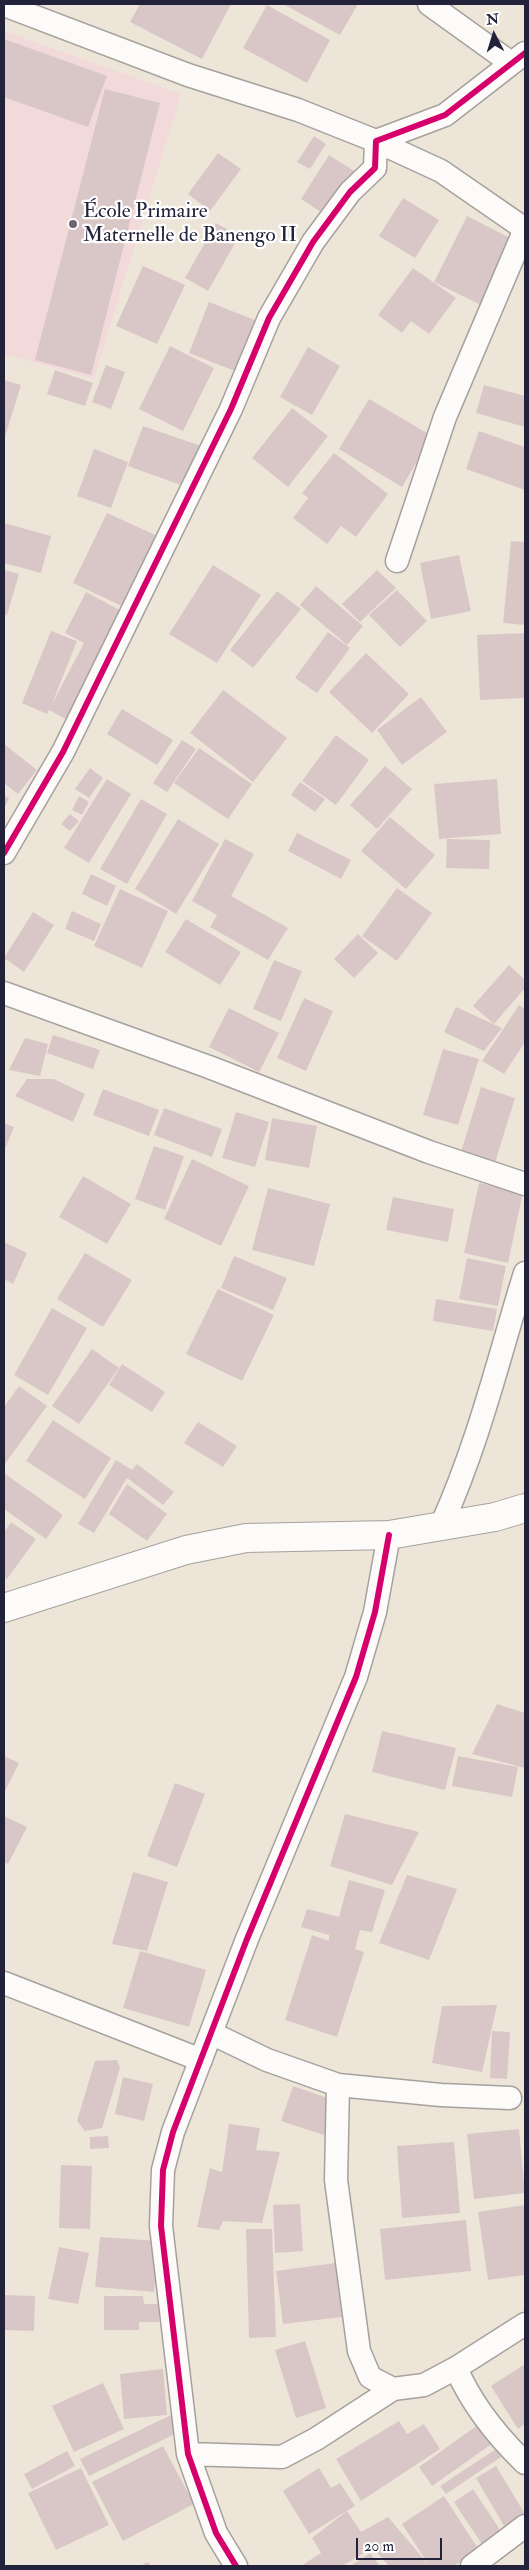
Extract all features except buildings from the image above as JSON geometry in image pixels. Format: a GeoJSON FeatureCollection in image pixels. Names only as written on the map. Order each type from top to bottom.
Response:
{"type":"FeatureCollection","features":[{"type":"Feature","properties":{"kind":"street"},"geometry":{"type":"LineString","coordinates":[[376,141],[445,115],[518,58],[429,4]]}},
{"type":"Feature","properties":{"kind":"street"},"geometry":{"type":"LineString","coordinates":[[4,5],[188,75],[298,110],[376,141],[440,171],[525,229],[445,417],[396,561]]}},
{"type":"Feature","properties":{"kind":"street"},"geometry":{"type":"LineString","coordinates":[[4,853],[63,752],[231,409],[269,318],[313,242],[350,192],[375,168],[376,141]]}},
{"type":"Feature","properties":{"kind":"street"},"geometry":{"type":"LineString","coordinates":[[4,993],[209,1067],[429,1152],[525,1184]]}},
{"type":"Feature","properties":{"kind":"street"},"geometry":{"type":"LineString","coordinates":[[441,1526],[464,1476],[525,1273]]}},
{"type":"Feature","properties":{"kind":"street"},"geometry":{"type":"LineString","coordinates":[[4,1608],[186,1550],[246,1538],[389,1535],[495,1517],[525,1508]]}},
{"type":"Feature","properties":{"kind":"street"},"geometry":{"type":"LineString","coordinates":[[236,2566],[216,2533],[188,2454],[161,2226],[163,2170],[171,2142],[211,2033],[356,1677],[375,1612],[389,1535]]}},
{"type":"Feature","properties":{"kind":"street"},"geometry":{"type":"LineString","coordinates":[[4,1983],[201,2060]]}},
{"type":"Feature","properties":{"kind":"street"},"geometry":{"type":"LineString","coordinates":[[211,2033],[267,2060],[338,2085],[441,2095],[510,2098]]}},
{"type":"Feature","properties":{"kind":"street"},"geometry":{"type":"LineString","coordinates":[[338,2085],[336,2180],[359,2351],[370,2377],[393,2389]]}},
{"type":"Feature","properties":{"kind":"street"},"geometry":{"type":"LineString","coordinates":[[188,2454],[282,2457],[316,2439],[393,2389],[424,2385],[456,2368],[525,2324]]}},
{"type":"Feature","properties":{"kind":"street"},"geometry":{"type":"LineString","coordinates":[[456,2368],[467,2394],[490,2425],[525,2463]]}},
{"type":"Feature","properties":{"kind":"street"},"geometry":{"type":"LineString","coordinates":[[472,2566],[525,2526]]}},
{"type":"Feature","properties":{"kind":"shaded area","name":"École Primaire Maternelle de Banengo II"},"geometry":{"type":"Polygon","coordinates":[[[4,31],[181,94],[94,379],[4,354],[4,31]]]}},
{"type":"Feature","properties":{"kind":"cycle path"},"geometry":{"type":"LineString","coordinates":[[4,853],[63,752],[231,409],[269,318],[313,242],[350,192],[375,168],[376,141],[445,115],[525,53]]}},
{"type":"Feature","properties":{"kind":"cycle path"},"geometry":{"type":"LineString","coordinates":[[236,2566],[216,2533],[188,2454],[161,2226],[163,2170],[173,2132],[247,1939],[356,1677],[375,1612],[389,1535]]}},
{"type":"Feature","properties":{"kind":"place","name":"École Primaire Maternelle de Banengo II"},"geometry":{"type":"Point","coordinates":[73,224]}}]}
